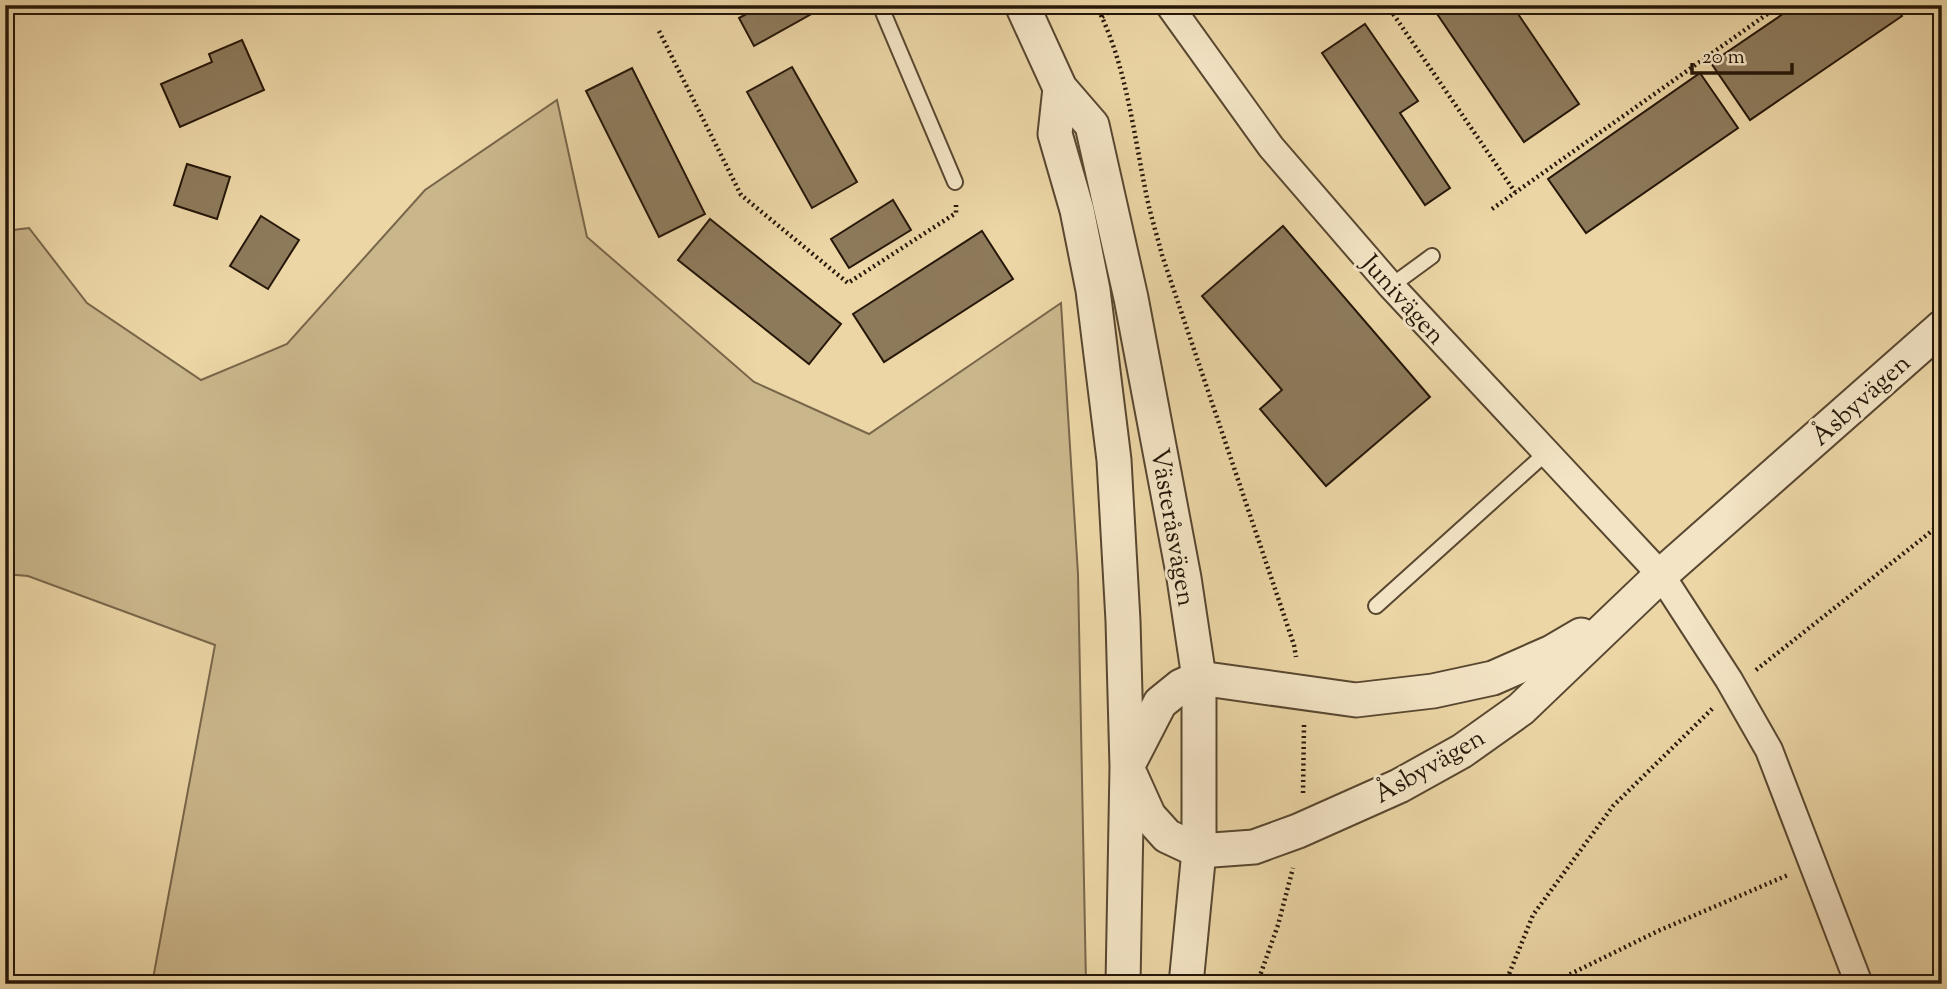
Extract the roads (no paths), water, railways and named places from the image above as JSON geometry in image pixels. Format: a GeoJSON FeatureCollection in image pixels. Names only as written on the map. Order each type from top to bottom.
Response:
{"type":"FeatureCollection","features":[{"type":"Feature","properties":{"kind":"street","name":"Västeråsvägen"},"geometry":{"type":"LineString","coordinates":[[1022,5],[1060,89],[1092,125],[1158,434],[1184,578],[1199,678],[1199,851],[1186,984]]}},
{"type":"Feature","properties":{"kind":"street","name":"Junivägen"},"geometry":{"type":"LineString","coordinates":[[1169,5],[1271,146],[1391,286],[1661,575],[1734,688],[1769,750],[1858,984]]}},
{"type":"Feature","properties":{"kind":"street","name":"Västeråsvägen"},"geometry":{"type":"LineString","coordinates":[[1060,89],[1055,134],[1077,210],[1093,290],[1114,460],[1123,621],[1127,767],[1123,984]]}},
{"type":"Feature","properties":{"kind":"street","name":"Åsbyvägen"},"geometry":{"type":"LineString","coordinates":[[1199,851],[1254,848],[1399,786],[1462,751],[1521,709],[1661,575],[1942,327]]}},
{"type":"Feature","properties":{"kind":"street","name":"Åsbyvägen"},"geometry":{"type":"LineString","coordinates":[[1199,678],[1356,700],[1433,691],[1493,678],[1552,652],[1622,611]]}},
{"type":"Feature","properties":{"kind":"street"},"geometry":{"type":"LineString","coordinates":[[1199,678],[1181,686],[1160,703],[1127,767],[1149,816],[1167,836],[1199,851]]}},
{"type":"Feature","properties":{"kind":"lane"},"geometry":{"type":"LineString","coordinates":[[880,5],[955,181]]}},
{"type":"Feature","properties":{"kind":"lane"},"geometry":{"type":"LineString","coordinates":[[1391,286],[1432,257]]}},
{"type":"Feature","properties":{"kind":"lane"},"geometry":{"type":"LineString","coordinates":[[1376,606],[1546,453]]}},
{"type":"Feature","properties":{"kind":"waterway"},"geometry":{"type":"LineString","coordinates":[[5,560],[10,561]]}}]}
